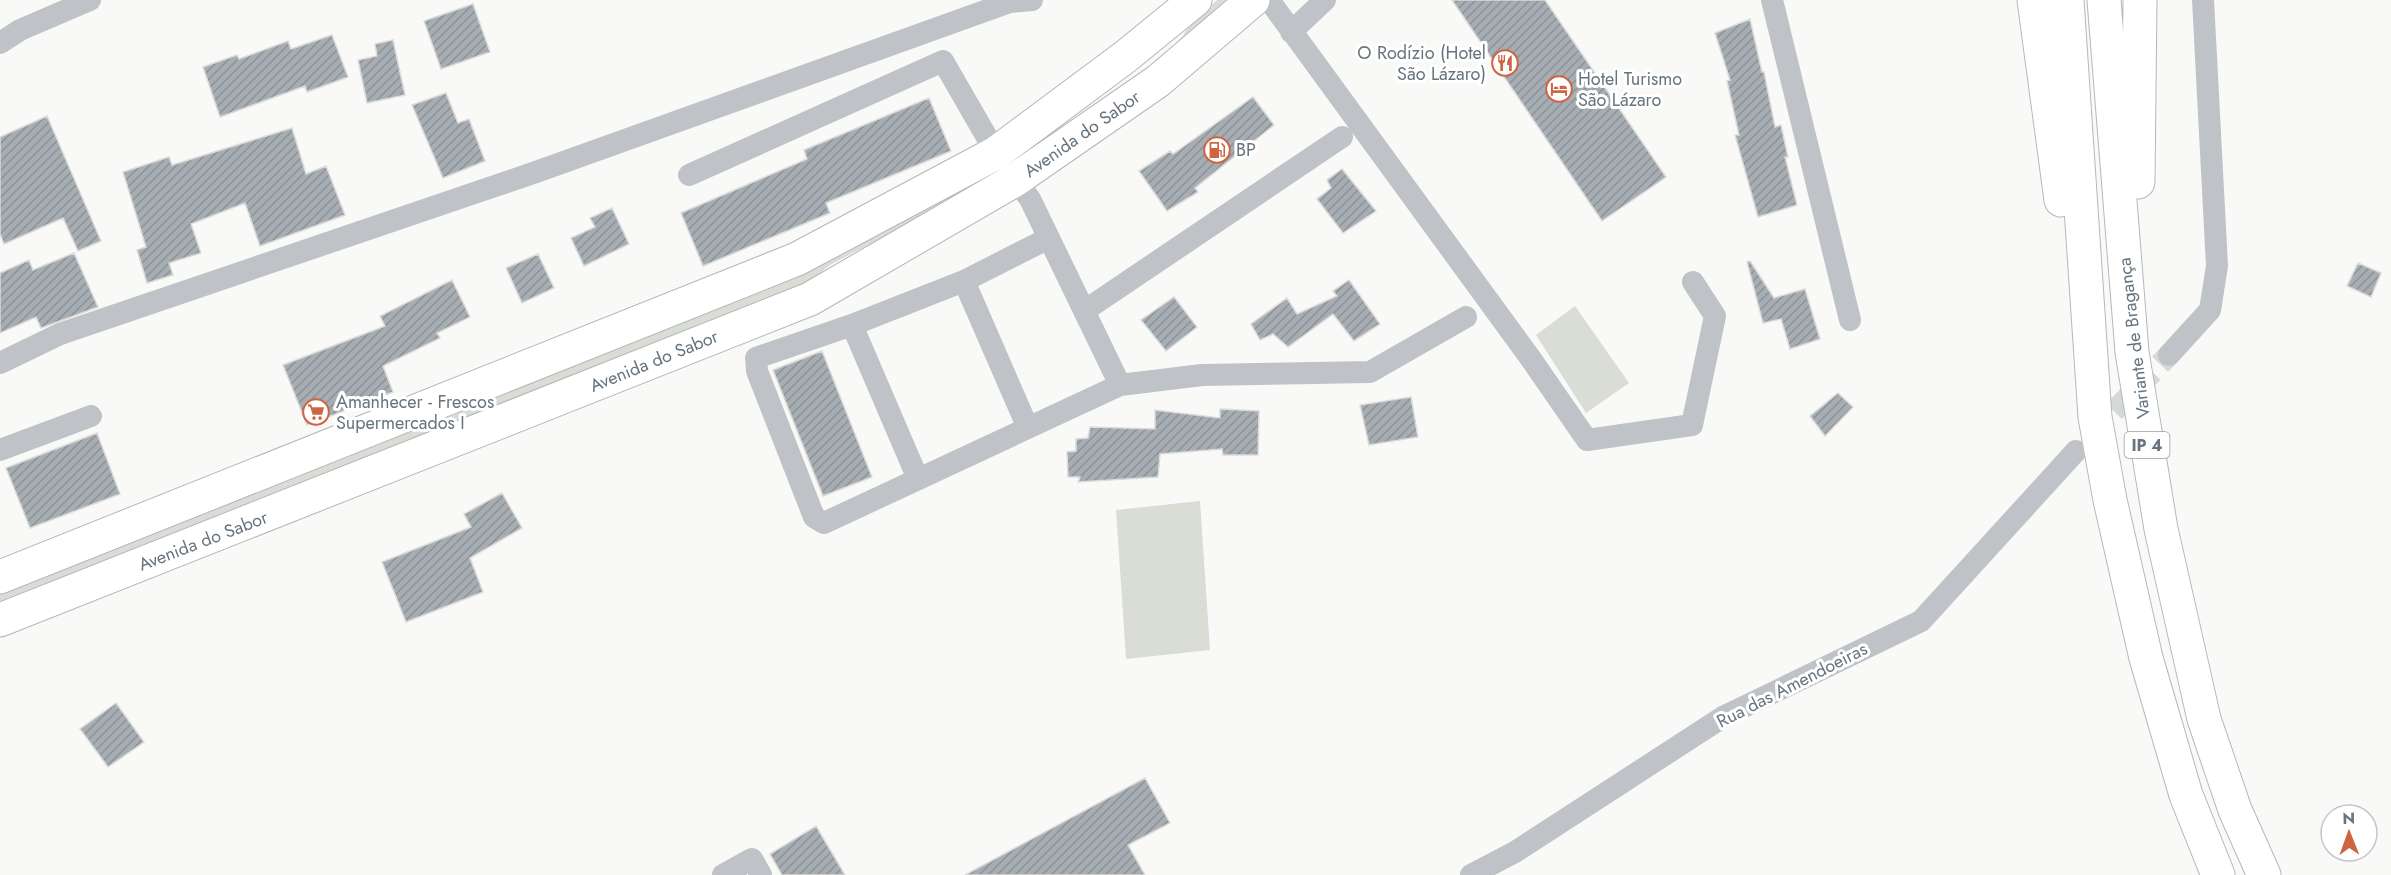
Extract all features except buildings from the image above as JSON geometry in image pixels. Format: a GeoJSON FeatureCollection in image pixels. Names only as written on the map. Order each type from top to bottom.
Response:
{"type":"FeatureCollection","features":[{"type":"Feature","properties":{"kind":"main road","name":"Avenida do Sabor"},"geometry":{"type":"LineString","coordinates":[[0,578],[797,259],[996,153],[1125,57],[1195,0]]}},
{"type":"Feature","properties":{"kind":"main road","name":"Avenida do Sabor"},"geometry":{"type":"LineString","coordinates":[[0,620],[810,299],[1015,180],[1158,81],[1253,0]]}},
{"type":"Feature","properties":{"kind":"main road"},"geometry":{"type":"LineString","coordinates":[[2034,0],[2072,295],[2095,417]]}},
{"type":"Feature","properties":{"kind":"main road","name":"IP 4"},"geometry":{"type":"LineString","coordinates":[[2067,0],[2095,417],[2110,500],[2146,658],[2186,795],[2218,875]]}},
{"type":"Feature","properties":{"kind":"main road","name":"Variante de Bragança"},"geometry":{"type":"LineString","coordinates":[[2104,0],[2132,352],[2161,529],[2204,719],[2235,810],[2264,875]]}},
{"type":"Feature","properties":{"kind":"main road"},"geometry":{"type":"LineString","coordinates":[[2132,352],[2140,0]]}},
{"type":"Feature","properties":{"kind":"street"},"geometry":{"type":"LineString","coordinates":[[0,44],[20,30],[90,0]]}},
{"type":"Feature","properties":{"kind":"street"},"geometry":{"type":"LineString","coordinates":[[0,363],[60,334],[536,172],[1010,2],[1032,0]]}},
{"type":"Feature","properties":{"kind":"street"},"geometry":{"type":"LineString","coordinates":[[1269,0],[1525,350],[1587,440],[1692,424],[1715,316],[1693,282]]}},
{"type":"Feature","properties":{"kind":"street"},"geometry":{"type":"LineString","coordinates":[[1291,32],[1325,0]]}},
{"type":"Feature","properties":{"kind":"street"},"geometry":{"type":"LineString","coordinates":[[1772,0],[1850,320]]}},
{"type":"Feature","properties":{"kind":"street"},"geometry":{"type":"LineString","coordinates":[[2169,355],[2210,310],[2217,266],[2203,0]]}},
{"type":"Feature","properties":{"kind":"street"},"geometry":{"type":"LineString","coordinates":[[689,176],[943,61],[996,153],[1030,198],[1120,385]]}},
{"type":"Feature","properties":{"kind":"street"},"geometry":{"type":"LineString","coordinates":[[1084,311],[1342,136]]}},
{"type":"Feature","properties":{"kind":"street"},"geometry":{"type":"LineString","coordinates":[[1049,238],[964,281],[852,325],[756,358],[757,371],[814,517],[824,523],[1120,385],[1202,375],[1370,372],[1466,317]]}},
{"type":"Feature","properties":{"kind":"street"},"geometry":{"type":"LineString","coordinates":[[964,281],[1028,428]]}},
{"type":"Feature","properties":{"kind":"street"},"geometry":{"type":"LineString","coordinates":[[852,325],[918,479]]}},
{"type":"Feature","properties":{"kind":"street"},"geometry":{"type":"LineString","coordinates":[[0,450],[91,416]]}},
{"type":"Feature","properties":{"kind":"street","name":"Rua das Amendoeiras"},"geometry":{"type":"LineString","coordinates":[[1471,875],[1515,852],[1723,717],[1921,621],[2076,451]]}},
{"type":"Feature","properties":{"kind":"street"},"geometry":{"type":"LineString","coordinates":[[723,875],[752,859],[761,875]]}},
{"type":"Feature","properties":{"kind":"shaded area"},"geometry":{"type":"Polygon","coordinates":[[[1217,0],[1239,0],[1192,40],[1094,109],[1168,52],[1183,36],[1189,25],[1217,0]]]}},
{"type":"Feature","properties":{"kind":"shaded area"},"geometry":{"type":"Polygon","coordinates":[[[950,195],[952,197],[948,203],[830,265],[804,286],[447,430],[443,419],[778,284],[950,195]]]}},
{"type":"Feature","properties":{"kind":"shaded area"},"geometry":{"type":"Polygon","coordinates":[[[1575,306],[1629,383],[1586,413],[1536,335],[1575,306]]]}},
{"type":"Feature","properties":{"kind":"shaded area"},"geometry":{"type":"Polygon","coordinates":[[[431,423],[436,436],[0,606],[0,592],[431,423]]]}},
{"type":"Feature","properties":{"kind":"shaded area"},"geometry":{"type":"Polygon","coordinates":[[[1200,501],[1210,650],[1126,659],[1116,510],[1200,501]]]}},
{"type":"Feature","properties":{"kind":"tunnel"},"geometry":{"type":"LineString","coordinates":[[2091,435],[2169,355]]}},
{"type":"Feature","properties":{"kind":"place","name":"O Rodízio (Hotel São Lázaro)"},"geometry":{"type":"Point","coordinates":[1505,63]}},
{"type":"Feature","properties":{"kind":"place","name":"Hotel Turismo São Lázaro"},"geometry":{"type":"Point","coordinates":[1559,89]}},
{"type":"Feature","properties":{"kind":"place","name":"BP"},"geometry":{"type":"Point","coordinates":[1217,150]}},
{"type":"Feature","properties":{"kind":"place","name":"Amanhecer - Frescos Supermercados I"},"geometry":{"type":"Point","coordinates":[316,412]}}]}
